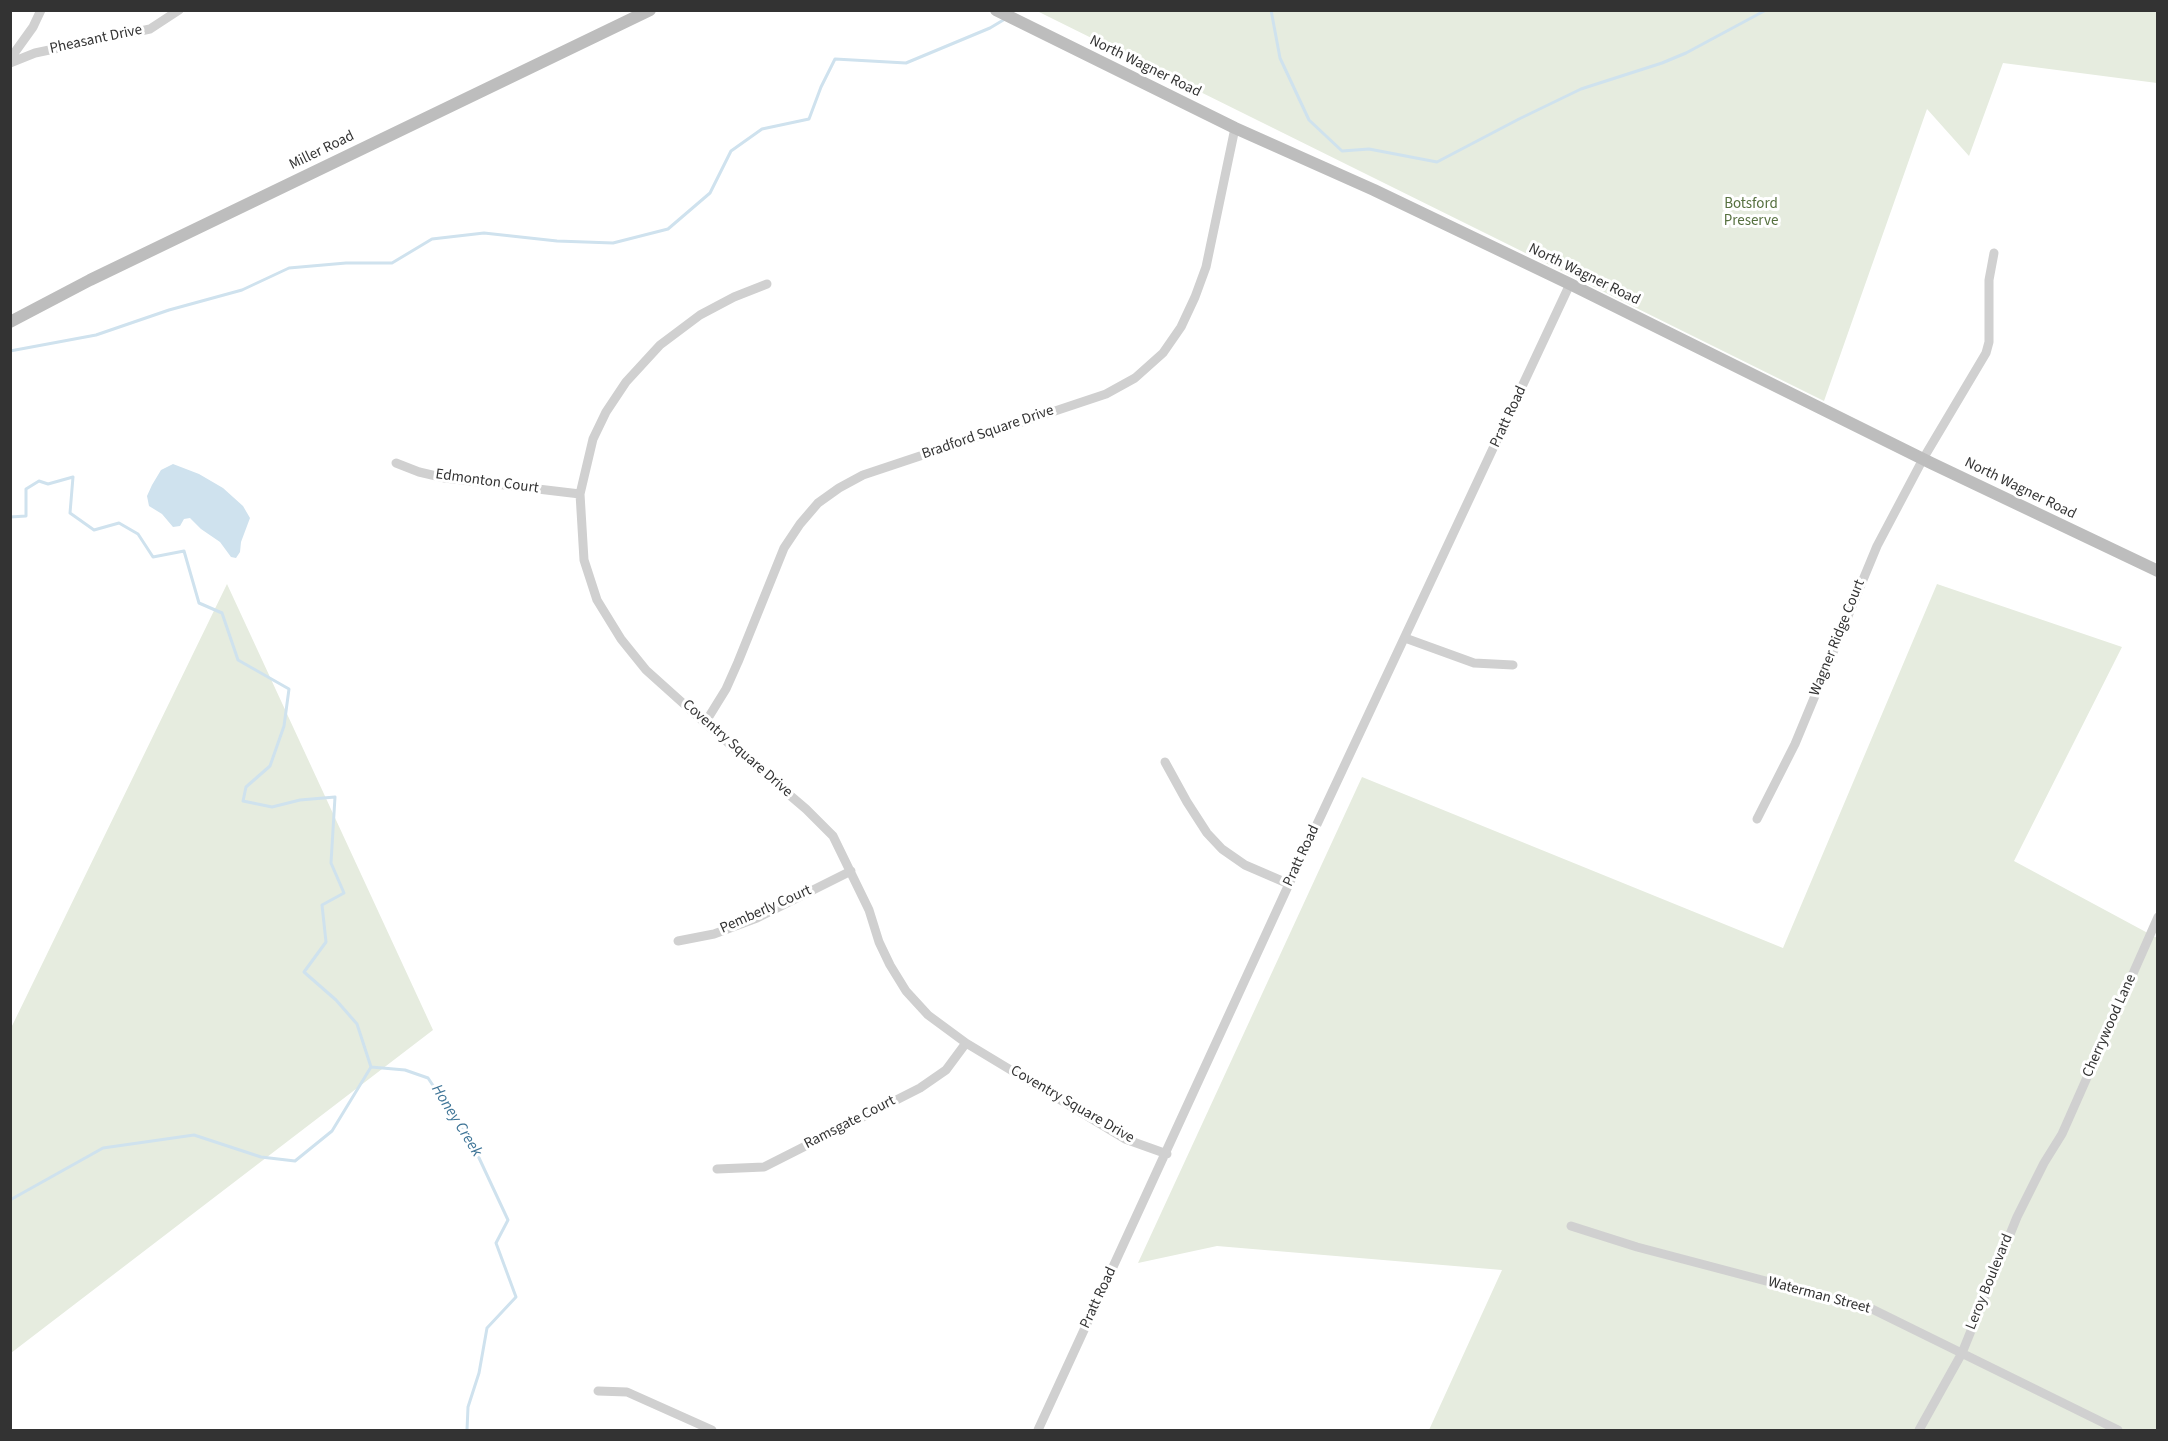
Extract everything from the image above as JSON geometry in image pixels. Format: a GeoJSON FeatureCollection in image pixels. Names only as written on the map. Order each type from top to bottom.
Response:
{"type":"FeatureCollection","features":[{"type":"Feature","properties":{"kind":"main road","name":"Miller Road"},"geometry":{"type":"LineString","coordinates":[[10,322],[121,265],[650,10]]}},
{"type":"Feature","properties":{"kind":"main road","name":"North Wagner Road"},"geometry":{"type":"LineString","coordinates":[[998,12],[1235,128],[1374,190],[1570,284],[1923,459],[2157,571]]}},
{"type":"Feature","properties":{"kind":"street"},"geometry":{"type":"LineString","coordinates":[[10,61],[33,27],[40,10]]}},
{"type":"Feature","properties":{"kind":"street","name":"Pheasant Drive"},"geometry":{"type":"LineString","coordinates":[[10,61],[35,53],[150,29],[179,10]]}},
{"type":"Feature","properties":{"kind":"street","name":"Bradford Square Drive"},"geometry":{"type":"LineString","coordinates":[[705,723],[726,688],[738,662],[784,548],[818,503],[863,475],[1106,394],[1135,378],[1163,354],[1181,327],[1206,267],[1235,128]]}},
{"type":"Feature","properties":{"kind":"street","name":"Wagner Ridge Court"},"geometry":{"type":"LineString","coordinates":[[1757,819],[1795,744],[1876,546],[1923,459],[1986,353],[1989,342],[1989,280],[1994,253]]}},
{"type":"Feature","properties":{"kind":"street","name":"Coventry Square Drive"},"geometry":{"type":"LineString","coordinates":[[767,284],[734,297],[700,315],[660,345],[626,382],[606,412],[593,439],[580,494],[584,560],[597,600],[621,639],[646,670],[806,809],[833,836],[869,910],[879,942],[906,991],[928,1015],[966,1043],[1125,1139],[1167,1154]]}},
{"type":"Feature","properties":{"kind":"street","name":"Pratt Road"},"geometry":{"type":"LineString","coordinates":[[1038,1431],[1289,884],[1570,284]]}},
{"type":"Feature","properties":{"kind":"street","name":"Edmonton Court"},"geometry":{"type":"LineString","coordinates":[[396,463],[419,472],[445,478],[580,494]]}},
{"type":"Feature","properties":{"kind":"street"},"geometry":{"type":"LineString","coordinates":[[1405,638],[1474,663],[1514,665]]}},
{"type":"Feature","properties":{"kind":"street"},"geometry":{"type":"LineString","coordinates":[[1165,762],[1187,802],[1207,832],[1222,849],[1245,866],[1289,884]]}},
{"type":"Feature","properties":{"kind":"street","name":"Pemberly Court"},"geometry":{"type":"LineString","coordinates":[[678,941],[714,934],[757,918],[851,871]]}},
{"type":"Feature","properties":{"kind":"street","name":"Cherrywood Lane"},"geometry":{"type":"LineString","coordinates":[[2062,1134],[2157,917]]}},
{"type":"Feature","properties":{"kind":"street","name":"Ramsgate Court"},"geometry":{"type":"LineString","coordinates":[[717,1169],[764,1167],[920,1088],[946,1070],[966,1043]]}},
{"type":"Feature","properties":{"kind":"street","name":"Leroy Boulevard"},"geometry":{"type":"LineString","coordinates":[[1919,1431],[1962,1353],[2017,1217],[2044,1163],[2062,1134]]}},
{"type":"Feature","properties":{"kind":"street","name":"Waterman Street"},"geometry":{"type":"LineString","coordinates":[[1570,1226],[1646,1249],[1872,1309],[2118,1431]]}},
{"type":"Feature","properties":{"kind":"street"},"geometry":{"type":"LineString","coordinates":[[598,1391],[627,1392],[711,1431]]}},
{"type":"Feature","properties":{"kind":"green space","name":"Botsford Preserve"},"geometry":{"type":"Polygon","coordinates":[[[1037,11],[2157,11],[2157,83],[2003,63],[1969,156],[1927,109],[1824,401],[1037,11]]]}},
{"type":"Feature","properties":{"kind":"green space"},"geometry":{"type":"Polygon","coordinates":[[[227,584],[433,1030],[11,1353],[11,1028],[227,584]]]}},
{"type":"Feature","properties":{"kind":"green space"},"geometry":{"type":"Polygon","coordinates":[[[1937,584],[2122,647],[2014,861],[2157,938],[2157,1430],[1429,1430],[1502,1270],[1217,1246],[1138,1263],[1362,777],[1783,948],[1937,584]]]}},
{"type":"Feature","properties":{"kind":"water"},"geometry":{"type":"Polygon","coordinates":[[[173,464],[199,474],[223,488],[243,506],[250,518],[236,558],[231,557],[220,542],[190,518],[184,519],[180,526],[173,527],[162,514],[149,506],[147,496],[152,485],[161,470],[173,464]]]}},
{"type":"Feature","properties":{"kind":"waterway"},"geometry":{"type":"LineString","coordinates":[[1271,10],[1280,58],[1309,120],[1342,151],[1369,149],[1437,162],[1581,89],[1686,53],[1766,10]]}},
{"type":"Feature","properties":{"kind":"waterway"},"geometry":{"type":"LineString","coordinates":[[10,351],[96,335],[169,310],[242,290],[289,268],[346,263],[392,263],[432,239],[484,233],[557,241],[613,243],[668,229],[710,193],[731,151],[762,129],[809,119],[835,59],[906,63],[990,28],[1005,19]]}},
{"type":"Feature","properties":{"kind":"waterway","name":"Honey Creek"},"geometry":{"type":"LineString","coordinates":[[10,517],[26,516],[26,489],[39,481],[48,484],[73,477],[70,513],[94,530],[119,523],[138,534],[153,557],[184,551],[199,603],[222,613],[238,660],[289,689],[284,726],[270,766],[246,787],[243,801],[272,807],[300,800],[335,797],[331,863],[344,893],[322,905],[326,942],[304,972],[336,1000],[357,1024],[371,1067]]}},
{"type":"Feature","properties":{"kind":"waterway","name":"Honey Creek"},"geometry":{"type":"LineString","coordinates":[[371,1067],[405,1070],[428,1078],[473,1145],[508,1220],[496,1243],[516,1297],[487,1328],[479,1373],[468,1407],[467,1430]]}},
{"type":"Feature","properties":{"kind":"waterway"},"geometry":{"type":"LineString","coordinates":[[10,1200],[103,1148],[194,1135],[261,1157],[295,1161],[332,1131],[371,1067]]}}]}
